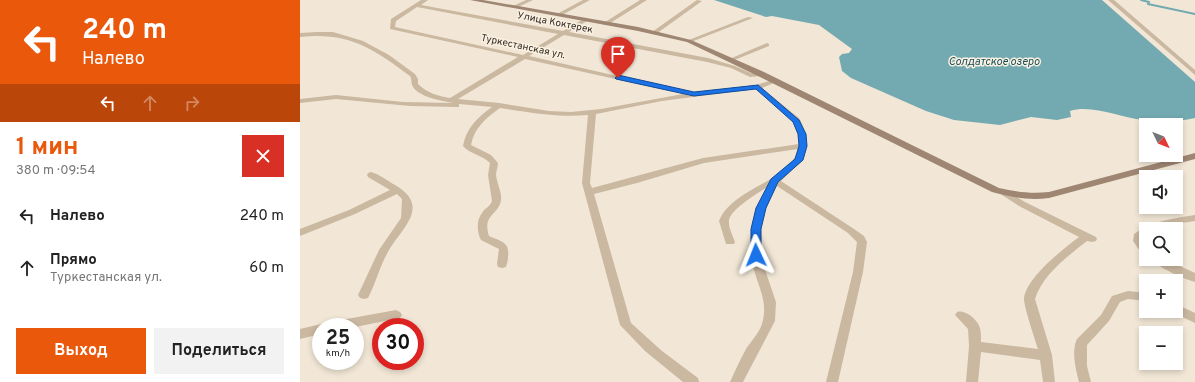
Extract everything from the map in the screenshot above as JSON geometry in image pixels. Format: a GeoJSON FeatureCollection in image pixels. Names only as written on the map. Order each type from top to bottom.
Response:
{"type":"FeatureCollection","features":[{"type":"Feature","properties":{"kind":"main road"},"geometry":{"type":"LineString","coordinates":[[473,0],[654,32],[689,41],[761,74],[954,170],[1005,193],[1034,197],[1049,195],[1195,156]]}},
{"type":"Feature","properties":{"kind":"street","name":"Туркестанская ул."},"geometry":{"type":"LineString","coordinates":[[425,0],[393,20],[392,28],[694,94]]}},
{"type":"Feature","properties":{"kind":"street"},"geometry":{"type":"LineString","coordinates":[[514,7],[530,0]]}},
{"type":"Feature","properties":{"kind":"street"},"geometry":{"type":"LineString","coordinates":[[558,15],[587,0]]}},
{"type":"Feature","properties":{"kind":"street"},"geometry":{"type":"LineString","coordinates":[[605,24],[644,0]]}},
{"type":"Feature","properties":{"kind":"street"},"geometry":{"type":"LineString","coordinates":[[1111,0],[1195,73]]}},
{"type":"Feature","properties":{"kind":"street"},"geometry":{"type":"LineString","coordinates":[[654,32],[699,1]]}},
{"type":"Feature","properties":{"kind":"street","name":"Улица Коктерек"},"geometry":{"type":"LineString","coordinates":[[415,5],[708,60],[733,67],[750,75],[761,74]]}},
{"type":"Feature","properties":{"kind":"street"},"geometry":{"type":"LineString","coordinates":[[689,41],[750,18]]}},
{"type":"Feature","properties":{"kind":"street"},"geometry":{"type":"LineString","coordinates":[[452,100],[585,20]]}},
{"type":"Feature","properties":{"kind":"street"},"geometry":{"type":"LineString","coordinates":[[300,35],[319,33],[331,34],[363,42],[383,53],[413,75],[415,85],[423,92],[469,103],[499,105],[552,114],[592,112],[694,94],[758,87],[774,81]]}},
{"type":"Feature","properties":{"kind":"street"},"geometry":{"type":"LineString","coordinates":[[730,60],[767,45]]}},
{"type":"Feature","properties":{"kind":"street"},"geometry":{"type":"LineString","coordinates":[[730,242],[724,222],[725,217],[744,199],[777,178],[799,160],[803,146],[801,128],[797,121],[758,87]]}},
{"type":"Feature","properties":{"kind":"street"},"geometry":{"type":"LineString","coordinates":[[300,101],[322,97],[335,97],[394,103],[451,105],[469,103]]}},
{"type":"Feature","properties":{"kind":"street"},"geometry":{"type":"LineString","coordinates":[[499,105],[479,120],[470,134],[467,146],[474,152],[488,156],[494,163],[492,174],[498,194],[497,200],[490,211],[485,215],[482,228],[484,238],[502,246],[504,249],[502,264]]}},
{"type":"Feature","properties":{"kind":"street"},"geometry":{"type":"LineString","coordinates":[[592,112],[586,183],[626,325],[648,347],[693,382]]}},
{"type":"Feature","properties":{"kind":"street"},"geometry":{"type":"LineString","coordinates":[[589,192],[669,172],[703,161],[803,146]]}},
{"type":"Feature","properties":{"kind":"street"},"geometry":{"type":"LineString","coordinates":[[364,295],[384,250],[406,218],[406,199],[402,193],[396,191],[372,175]]}},
{"type":"Feature","properties":{"kind":"street"},"geometry":{"type":"LineString","coordinates":[[736,382],[769,320],[770,302],[757,261],[755,240],[761,208],[777,178]]}},
{"type":"Feature","properties":{"kind":"street"},"geometry":{"type":"LineString","coordinates":[[777,178],[851,231],[860,238],[862,242],[858,272],[846,328],[832,382]]}},
{"type":"Feature","properties":{"kind":"street"},"geometry":{"type":"LineString","coordinates":[[300,233],[396,191]]}},
{"type":"Feature","properties":{"kind":"street"},"geometry":{"type":"LineString","coordinates":[[1005,193],[1012,204],[1089,237],[1051,267],[1036,282],[1030,293],[1029,299],[1046,356],[1050,382]]}},
{"type":"Feature","properties":{"kind":"street"},"geometry":{"type":"LineString","coordinates":[[1170,222],[1195,218]]}},
{"type":"Feature","properties":{"kind":"street"},"geometry":{"type":"LineString","coordinates":[[1169,266],[1195,278]]}},
{"type":"Feature","properties":{"kind":"street"},"geometry":{"type":"LineString","coordinates":[[1086,382],[1081,366],[1081,343],[1105,318],[1116,299],[1128,295],[1139,297]]}},
{"type":"Feature","properties":{"kind":"street"},"geometry":{"type":"LineString","coordinates":[[1183,312],[1195,318]]}},
{"type":"Feature","properties":{"kind":"street"},"geometry":{"type":"LineString","coordinates":[[364,321],[396,315]]}},
{"type":"Feature","properties":{"kind":"street"},"geometry":{"type":"LineString","coordinates":[[961,315],[974,327],[975,346],[972,382]]}},
{"type":"Feature","properties":{"kind":"street"},"geometry":{"type":"LineString","coordinates":[[300,334],[312,331]]}},
{"type":"Feature","properties":{"kind":"street"},"geometry":{"type":"LineString","coordinates":[[975,346],[1046,356]]}},
{"type":"Feature","properties":{"kind":"water","name":"Солдатское озеро"},"geometry":{"type":"Polygon","coordinates":[[[714,0],[1102,0],[1195,82],[1195,118],[1183,120],[1183,118],[1139,118],[1139,120],[1097,110],[1079,109],[1070,111],[1071,117],[1057,120],[1031,117],[1000,125],[954,120],[926,111],[851,78],[842,71],[839,57],[842,54],[849,53],[852,49],[819,25],[772,16],[766,17],[714,0]]]}},
{"type":"Feature","properties":{"kind":"waterway"},"geometry":{"type":"LineString","coordinates":[[1141,0],[1149,2],[1148,4],[1195,14]]}},
{"type":"Feature","properties":{"kind":"route"},"geometry":{"type":"LineString","coordinates":[[618,78],[694,94],[758,87],[765,95],[797,121],[801,128],[803,141],[801,154],[799,160],[794,165],[774,181],[761,208],[756,229],[756,255]]}}]}
